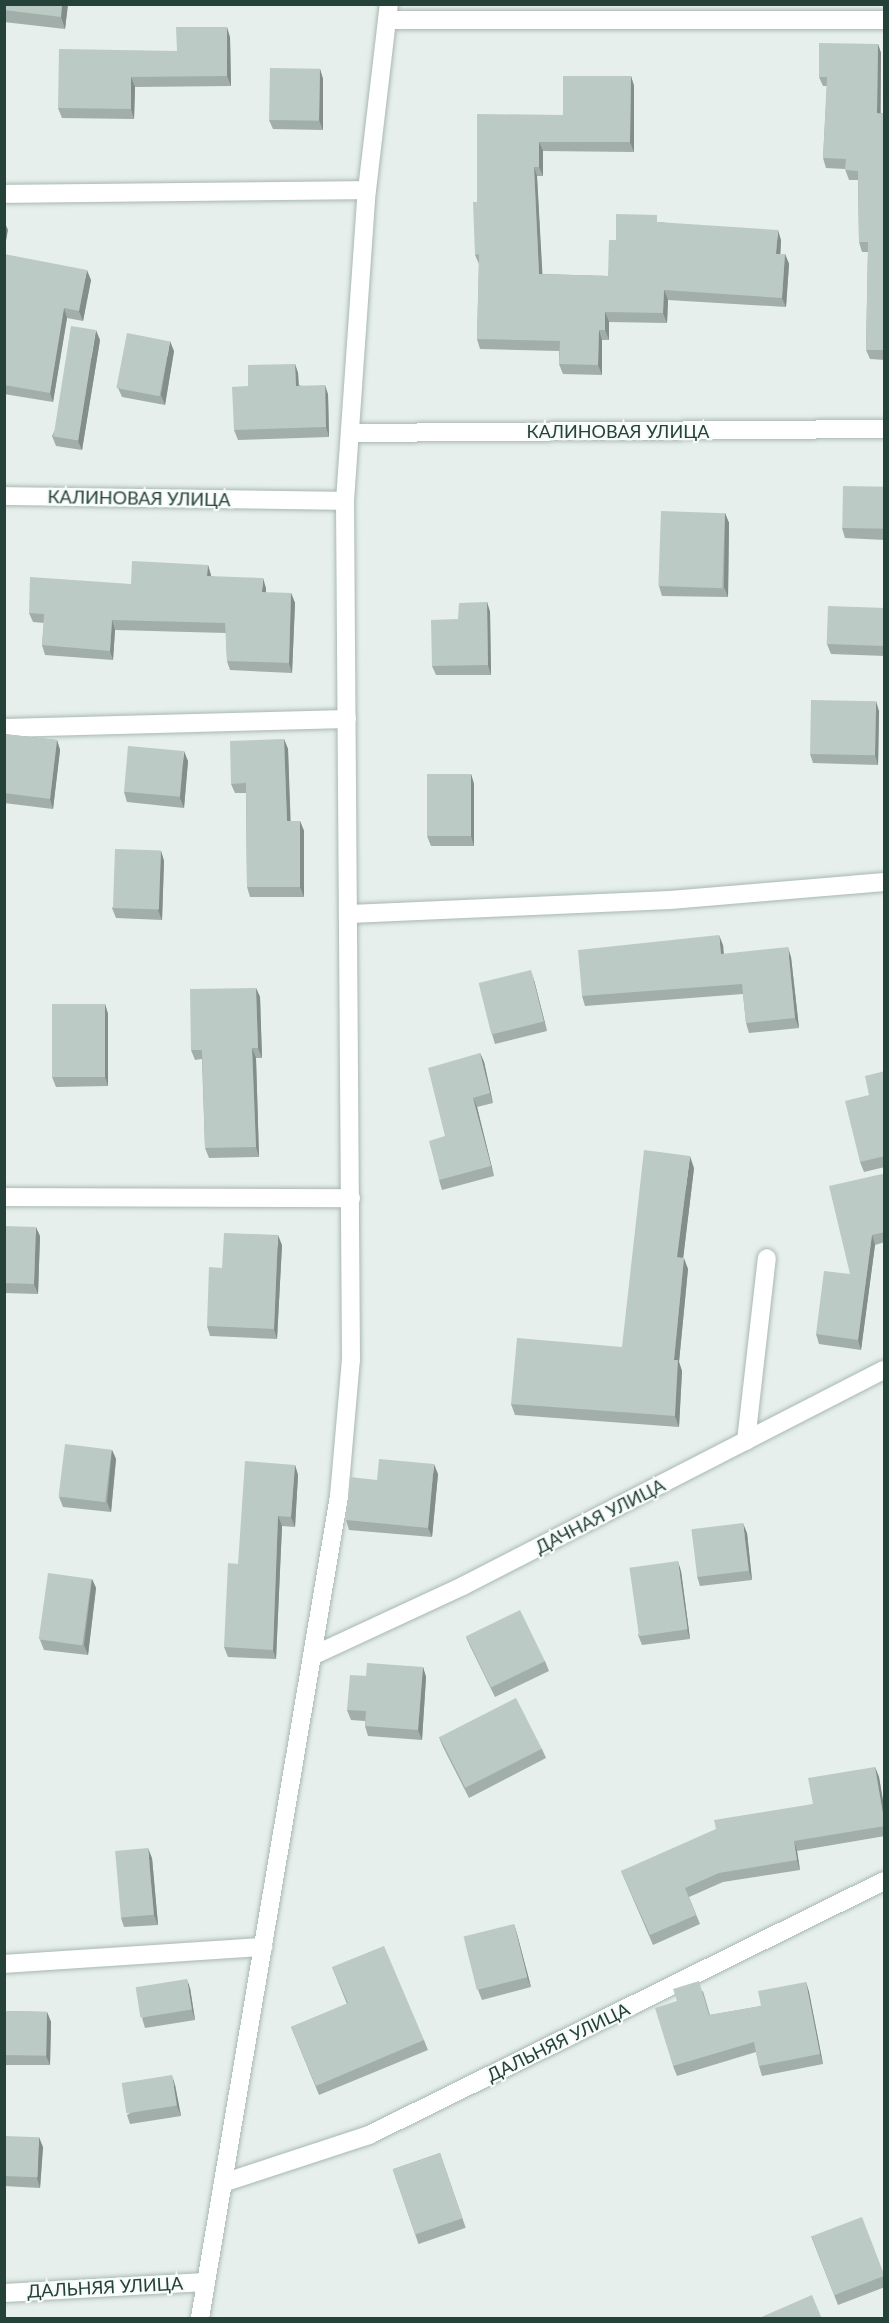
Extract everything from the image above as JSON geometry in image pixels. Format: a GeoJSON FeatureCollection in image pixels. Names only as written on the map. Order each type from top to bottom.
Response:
{"type":"FeatureCollection","features":[{"type":"Feature","properties":{"kind":"street"},"geometry":{"type":"LineString","coordinates":[[200,2319],[340,1485],[351,1359],[350,914],[345,501],[367,190],[388,12],[885,20]]}},
{"type":"Feature","properties":{"kind":"street"},"geometry":{"type":"LineString","coordinates":[[4,194],[367,190]]}},
{"type":"Feature","properties":{"kind":"street","name":"КАЛИНОВАЯ УЛИЦА"},"geometry":{"type":"LineString","coordinates":[[351,433],[885,429]]}},
{"type":"Feature","properties":{"kind":"street","name":"КАЛИНОВАЯ УЛИЦА"},"geometry":{"type":"LineString","coordinates":[[4,496],[345,501]]}},
{"type":"Feature","properties":{"kind":"street"},"geometry":{"type":"LineString","coordinates":[[4,728],[347,719]]}},
{"type":"Feature","properties":{"kind":"street"},"geometry":{"type":"LineString","coordinates":[[350,914],[670,900],[885,882]]}},
{"type":"Feature","properties":{"kind":"street"},"geometry":{"type":"LineString","coordinates":[[4,1197],[351,1198]]}},
{"type":"Feature","properties":{"kind":"street"},"geometry":{"type":"LineString","coordinates":[[746,1441],[767,1258]]}},
{"type":"Feature","properties":{"kind":"street","name":"ДАЧНАЯ УЛИЦА"},"geometry":{"type":"LineString","coordinates":[[312,1656],[463,1586],[885,1370]]}},
{"type":"Feature","properties":{"kind":"street","name":"ДАЛЬНЯЯ УЛИЦА"},"geometry":{"type":"LineString","coordinates":[[223,2183],[369,2135],[885,1881]]}},
{"type":"Feature","properties":{"kind":"street"},"geometry":{"type":"LineString","coordinates":[[4,1964],[262,1947]]}},
{"type":"Feature","properties":{"kind":"street","name":"ДАЛЬНЯЯ УЛИЦА"},"geometry":{"type":"LineString","coordinates":[[4,2293],[206,2282]]}},
{"type":"Feature","properties":{"kind":"building"},"geometry":{"type":"Polygon","coordinates":[[[4,4],[62,4],[61,17],[4,10],[4,4]]]}},
{"type":"Feature","properties":{"kind":"building"},"geometry":{"type":"Polygon","coordinates":[[[176,27],[227,27],[227,76],[131,77],[131,109],[58,108],[59,49],[177,51],[176,27]]]}},
{"type":"Feature","properties":{"kind":"building"},"geometry":{"type":"Polygon","coordinates":[[[819,43],[878,44],[877,113],[885,114],[885,350],[866,350],[868,242],[859,242],[858,171],[845,170],[846,159],[823,158],[827,77],[819,77],[819,43]]]}},
{"type":"Feature","properties":{"kind":"building"},"geometry":{"type":"Polygon","coordinates":[[[270,68],[320,69],[319,121],[269,120],[270,68]]]}},
{"type":"Feature","properties":{"kind":"building"},"geometry":{"type":"Polygon","coordinates":[[[563,76],[631,76],[630,142],[539,142],[539,167],[534,167],[539,274],[608,276],[609,240],[616,240],[616,214],[657,215],[657,222],[778,230],[776,254],[785,254],[782,298],[664,290],[663,313],[605,312],[605,330],[599,330],[598,365],[559,364],[560,341],[477,339],[479,254],[475,255],[473,202],[477,202],[477,114],[563,115],[563,76]]]}},
{"type":"Feature","properties":{"kind":"building"},"geometry":{"type":"Polygon","coordinates":[[[4,254],[87,270],[79,311],[64,308],[50,393],[4,385],[4,254]]]}},
{"type":"Feature","properties":{"kind":"building"},"geometry":{"type":"Polygon","coordinates":[[[71,326],[96,330],[78,441],[53,437],[71,326]]]}},
{"type":"Feature","properties":{"kind":"building"},"geometry":{"type":"Polygon","coordinates":[[[127,333],[170,341],[160,396],[116,388],[127,333]]]}},
{"type":"Feature","properties":{"kind":"building"},"geometry":{"type":"Polygon","coordinates":[[[295,364],[296,386],[325,385],[326,427],[234,430],[232,387],[248,386],[248,365],[295,364]]]}},
{"type":"Feature","properties":{"kind":"building"},"geometry":{"type":"Polygon","coordinates":[[[843,486],[884,487],[884,529],[842,528],[843,486]]]}},
{"type":"Feature","properties":{"kind":"building"},"geometry":{"type":"Polygon","coordinates":[[[661,511],[725,513],[722,588],[658,586],[661,511]]]}},
{"type":"Feature","properties":{"kind":"building"},"geometry":{"type":"Polygon","coordinates":[[[132,561],[208,565],[207,576],[263,578],[262,592],[291,593],[289,663],[227,661],[225,623],[112,620],[110,651],[42,645],[44,614],[29,613],[30,577],[131,584],[132,561]]]}},
{"type":"Feature","properties":{"kind":"building"},"geometry":{"type":"Polygon","coordinates":[[[487,602],[488,665],[432,666],[431,620],[458,619],[459,603],[487,602]]]}},
{"type":"Feature","properties":{"kind":"building"},"geometry":{"type":"Polygon","coordinates":[[[828,606],[884,608],[884,646],[827,644],[828,606]]]}},
{"type":"Feature","properties":{"kind":"building"},"geometry":{"type":"Polygon","coordinates":[[[811,700],[876,701],[875,755],[810,754],[811,700]]]}},
{"type":"Feature","properties":{"kind":"building"},"geometry":{"type":"Polygon","coordinates":[[[4,734],[57,740],[50,799],[4,793],[4,734]]]}},
{"type":"Feature","properties":{"kind":"building"},"geometry":{"type":"Polygon","coordinates":[[[284,739],[287,821],[300,821],[300,887],[247,887],[246,783],[231,784],[230,741],[284,739]]]}},
{"type":"Feature","properties":{"kind":"building"},"geometry":{"type":"Polygon","coordinates":[[[128,746],[184,751],[180,797],[124,792],[128,746]]]}},
{"type":"Feature","properties":{"kind":"building"},"geometry":{"type":"Polygon","coordinates":[[[427,774],[471,774],[471,836],[427,836],[427,774]]]}},
{"type":"Feature","properties":{"kind":"building"},"geometry":{"type":"Polygon","coordinates":[[[115,849],[161,851],[159,910],[113,908],[115,849]]]}},
{"type":"Feature","properties":{"kind":"building"},"geometry":{"type":"Polygon","coordinates":[[[719,935],[721,954],[788,947],[795,1018],[746,1023],[742,984],[582,996],[578,950],[719,935]]]}},
{"type":"Feature","properties":{"kind":"building"},"geometry":{"type":"Polygon","coordinates":[[[531,970],[544,1021],[491,1034],[479,983],[531,970]]]}},
{"type":"Feature","properties":{"kind":"building"},"geometry":{"type":"Polygon","coordinates":[[[256,988],[258,1048],[252,1048],[256,1147],[205,1148],[202,1050],[191,1050],[190,989],[256,988]]]}},
{"type":"Feature","properties":{"kind":"building"},"geometry":{"type":"Polygon","coordinates":[[[52,1004],[105,1004],[105,1077],[52,1077],[52,1004]]]}},
{"type":"Feature","properties":{"kind":"building"},"geometry":{"type":"Polygon","coordinates":[[[480,1053],[490,1093],[473,1098],[491,1166],[439,1180],[429,1141],[445,1136],[428,1068],[480,1053]]]}},
{"type":"Feature","properties":{"kind":"building"},"geometry":{"type":"Polygon","coordinates":[[[885,1071],[885,1156],[860,1162],[845,1101],[869,1095],[865,1076],[885,1071]]]}},
{"type":"Feature","properties":{"kind":"building"},"geometry":{"type":"Polygon","coordinates":[[[644,1150],[690,1156],[677,1257],[684,1258],[674,1360],[678,1360],[675,1416],[511,1404],[517,1338],[622,1347],[644,1150]]]}},
{"type":"Feature","properties":{"kind":"building"},"geometry":{"type":"Polygon","coordinates":[[[882,1174],[885,1182],[885,1232],[872,1235],[858,1340],[816,1334],[824,1271],[850,1274],[829,1186],[882,1174]]]}},
{"type":"Feature","properties":{"kind":"building"},"geometry":{"type":"Polygon","coordinates":[[[4,1226],[36,1227],[34,1284],[4,1283],[4,1226]]]}},
{"type":"Feature","properties":{"kind":"building"},"geometry":{"type":"Polygon","coordinates":[[[224,1233],[278,1235],[274,1329],[207,1326],[209,1267],[222,1268],[224,1233]]]}},
{"type":"Feature","properties":{"kind":"building"},"geometry":{"type":"Polygon","coordinates":[[[65,1444],[112,1450],[105,1502],[59,1497],[65,1444]]]}},
{"type":"Feature","properties":{"kind":"building"},"geometry":{"type":"Polygon","coordinates":[[[379,1459],[434,1464],[428,1528],[346,1520],[350,1477],[377,1480],[379,1459]]]}},
{"type":"Feature","properties":{"kind":"building"},"geometry":{"type":"Polygon","coordinates":[[[245,1461],[295,1465],[291,1517],[278,1516],[273,1650],[224,1647],[228,1563],[238,1564],[245,1461]]]}},
{"type":"Feature","properties":{"kind":"building"},"geometry":{"type":"Polygon","coordinates":[[[743,1523],[749,1571],[697,1577],[691,1529],[743,1523]]]}},
{"type":"Feature","properties":{"kind":"building"},"geometry":{"type":"Polygon","coordinates":[[[678,1561],[688,1629],[639,1636],[629,1568],[678,1561]]]}},
{"type":"Feature","properties":{"kind":"building"},"geometry":{"type":"Polygon","coordinates":[[[48,1573],[92,1579],[82,1645],[39,1639],[48,1573]]]}},
{"type":"Feature","properties":{"kind":"building"},"geometry":{"type":"Polygon","coordinates":[[[520,1610],[545,1661],[491,1688],[466,1636],[520,1610]]]}},
{"type":"Feature","properties":{"kind":"building"},"geometry":{"type":"Polygon","coordinates":[[[367,1663],[423,1667],[418,1730],[365,1726],[366,1711],[347,1710],[350,1675],[366,1676],[367,1663]]]}},
{"type":"Feature","properties":{"kind":"building"},"geometry":{"type":"Polygon","coordinates":[[[516,1698],[542,1749],[465,1788],[439,1737],[516,1698]]]}},
{"type":"Feature","properties":{"kind":"building"},"geometry":{"type":"Polygon","coordinates":[[[875,1767],[885,1826],[794,1841],[797,1860],[719,1873],[685,1888],[696,1915],[650,1935],[621,1871],[716,1829],[714,1820],[813,1804],[808,1778],[875,1767]]]}},
{"type":"Feature","properties":{"kind":"building"},"geometry":{"type":"Polygon","coordinates":[[[148,1848],[154,1915],[121,1918],[115,1851],[148,1848]]]}},
{"type":"Feature","properties":{"kind":"building"},"geometry":{"type":"Polygon","coordinates":[[[514,1924],[527,1977],[477,1990],[464,1937],[514,1924]]]}},
{"type":"Feature","properties":{"kind":"building"},"geometry":{"type":"Polygon","coordinates":[[[384,1946],[424,2040],[316,2086],[291,2027],[348,2003],[332,1967],[384,1946]]]}},
{"type":"Feature","properties":{"kind":"building"},"geometry":{"type":"Polygon","coordinates":[[[187,1979],[192,2010],[140,2018],[136,1987],[187,1979]]]}},
{"type":"Feature","properties":{"kind":"building"},"geometry":{"type":"Polygon","coordinates":[[[699,1981],[709,2015],[761,2006],[758,1991],[806,1982],[820,2054],[759,2066],[754,2042],[673,2066],[655,2008],[677,2001],[673,1989],[699,1981]]]}},
{"type":"Feature","properties":{"kind":"building"},"geometry":{"type":"Polygon","coordinates":[[[4,2011],[47,2012],[46,2056],[4,2055],[4,2011]]]}},
{"type":"Feature","properties":{"kind":"building"},"geometry":{"type":"Polygon","coordinates":[[[172,2075],[177,2106],[126,2114],[122,2083],[172,2075]]]}},
{"type":"Feature","properties":{"kind":"building"},"geometry":{"type":"Polygon","coordinates":[[[4,2136],[39,2137],[38,2177],[4,2176],[4,2136]]]}},
{"type":"Feature","properties":{"kind":"building"},"geometry":{"type":"Polygon","coordinates":[[[440,2153],[462,2218],[415,2235],[393,2169],[440,2153]]]}},
{"type":"Feature","properties":{"kind":"building"},"geometry":{"type":"Polygon","coordinates":[[[862,2217],[884,2276],[834,2295],[812,2236],[862,2217]]]}},
{"type":"Feature","properties":{"kind":"building"},"geometry":{"type":"Polygon","coordinates":[[[812,2295],[822,2319],[757,2319],[812,2295]]]}}]}
